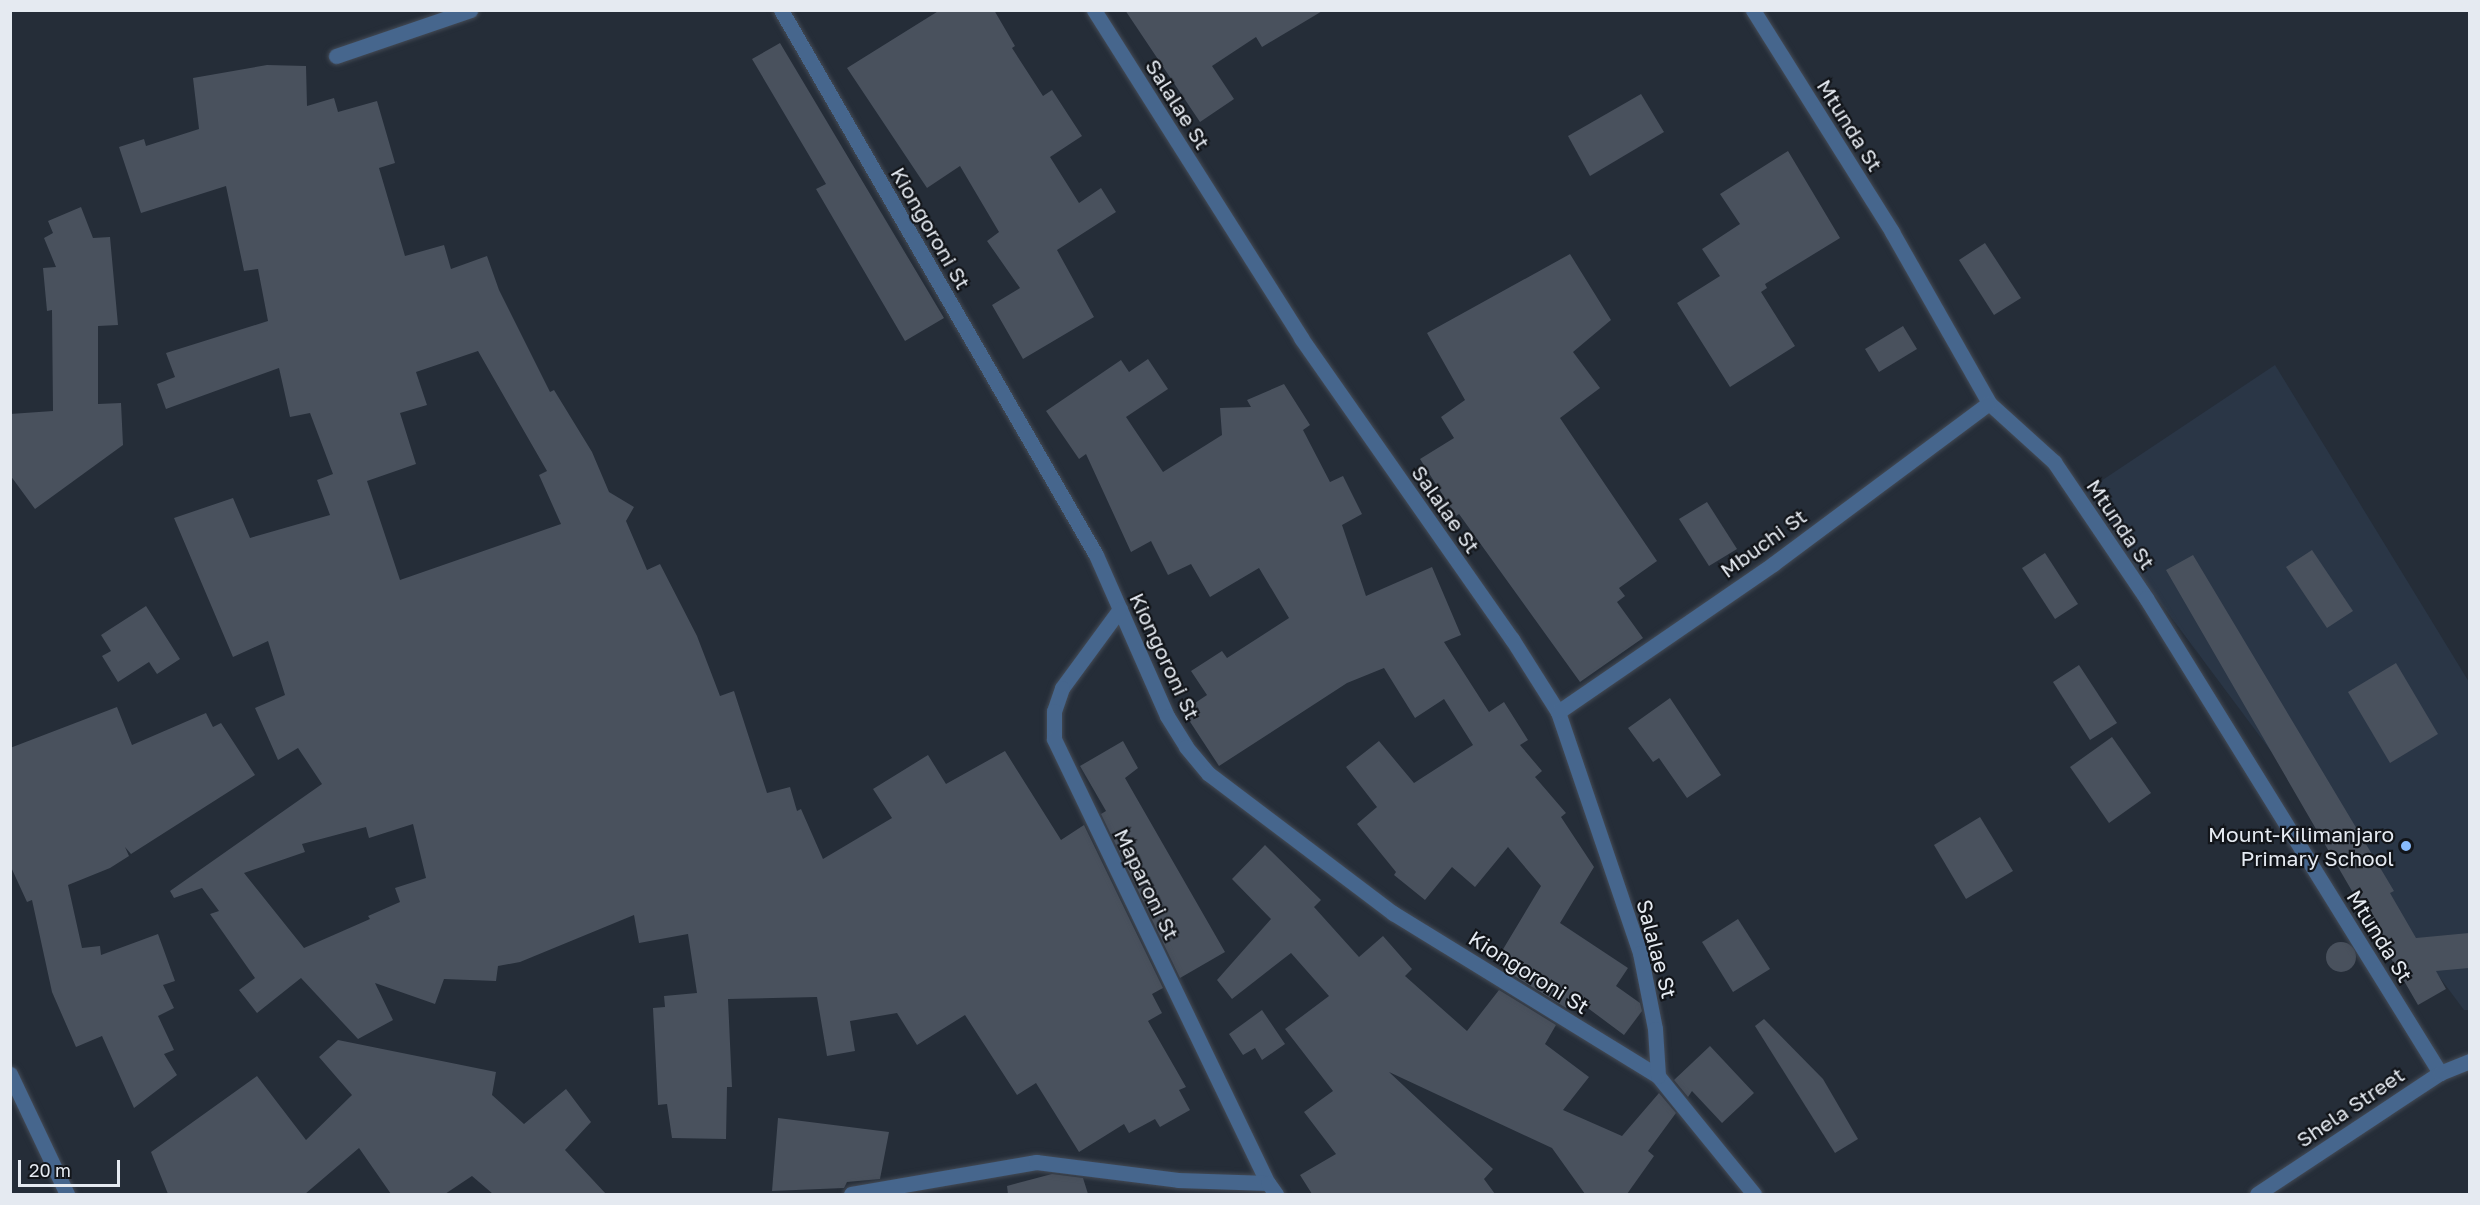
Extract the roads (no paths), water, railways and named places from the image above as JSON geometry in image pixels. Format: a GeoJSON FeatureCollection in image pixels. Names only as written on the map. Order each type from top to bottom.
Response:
{"type":"FeatureCollection","features":[{"type":"Feature","properties":{"kind":"street"},"geometry":{"type":"LineString","coordinates":[[336,56],[470,10]]}},
{"type":"Feature","properties":{"kind":"street","name":"Kiongoroni St"},"geometry":{"type":"LineString","coordinates":[[781,10],[1096,555],[1167,716],[1186,747],[1209,774],[1393,913],[1658,1076],[1754,1194]]}},
{"type":"Feature","properties":{"kind":"street","name":"Salalae St"},"geometry":{"type":"LineString","coordinates":[[1094,10],[1301,338],[1512,639],[1558,712],[1640,953],[1655,1029],[1658,1076]]}},
{"type":"Feature","properties":{"kind":"street","name":"Mtunda St"},"geometry":{"type":"LineString","coordinates":[[1754,10],[1892,232],[1989,403],[2054,462],[2146,598],[2440,1073]]}},
{"type":"Feature","properties":{"kind":"street","name":"Mbuchi St"},"geometry":{"type":"LineString","coordinates":[[1558,712],[1773,564],[1989,403]]}},
{"type":"Feature","properties":{"kind":"street","name":"Maparoni St"},"geometry":{"type":"LineString","coordinates":[[1120,609],[1062,688],[1054,711],[1054,739],[1272,1189]]}},
{"type":"Feature","properties":{"kind":"street","name":"Shela Street"},"geometry":{"type":"LineString","coordinates":[[2257,1194],[2440,1073],[2469,1061]]}},
{"type":"Feature","properties":{"kind":"street"},"geometry":{"type":"LineString","coordinates":[[10,1074],[67,1194]]}},
{"type":"Feature","properties":{"kind":"street","name":"Maparoni St"},"geometry":{"type":"LineString","coordinates":[[851,1194],[1036,1162],[1272,1189]]}},
{"type":"Feature","properties":{"kind":"place","name":"Mount-Kilimanjaro Primary School"},"geometry":{"type":"Point","coordinates":[2406,846]}}]}
